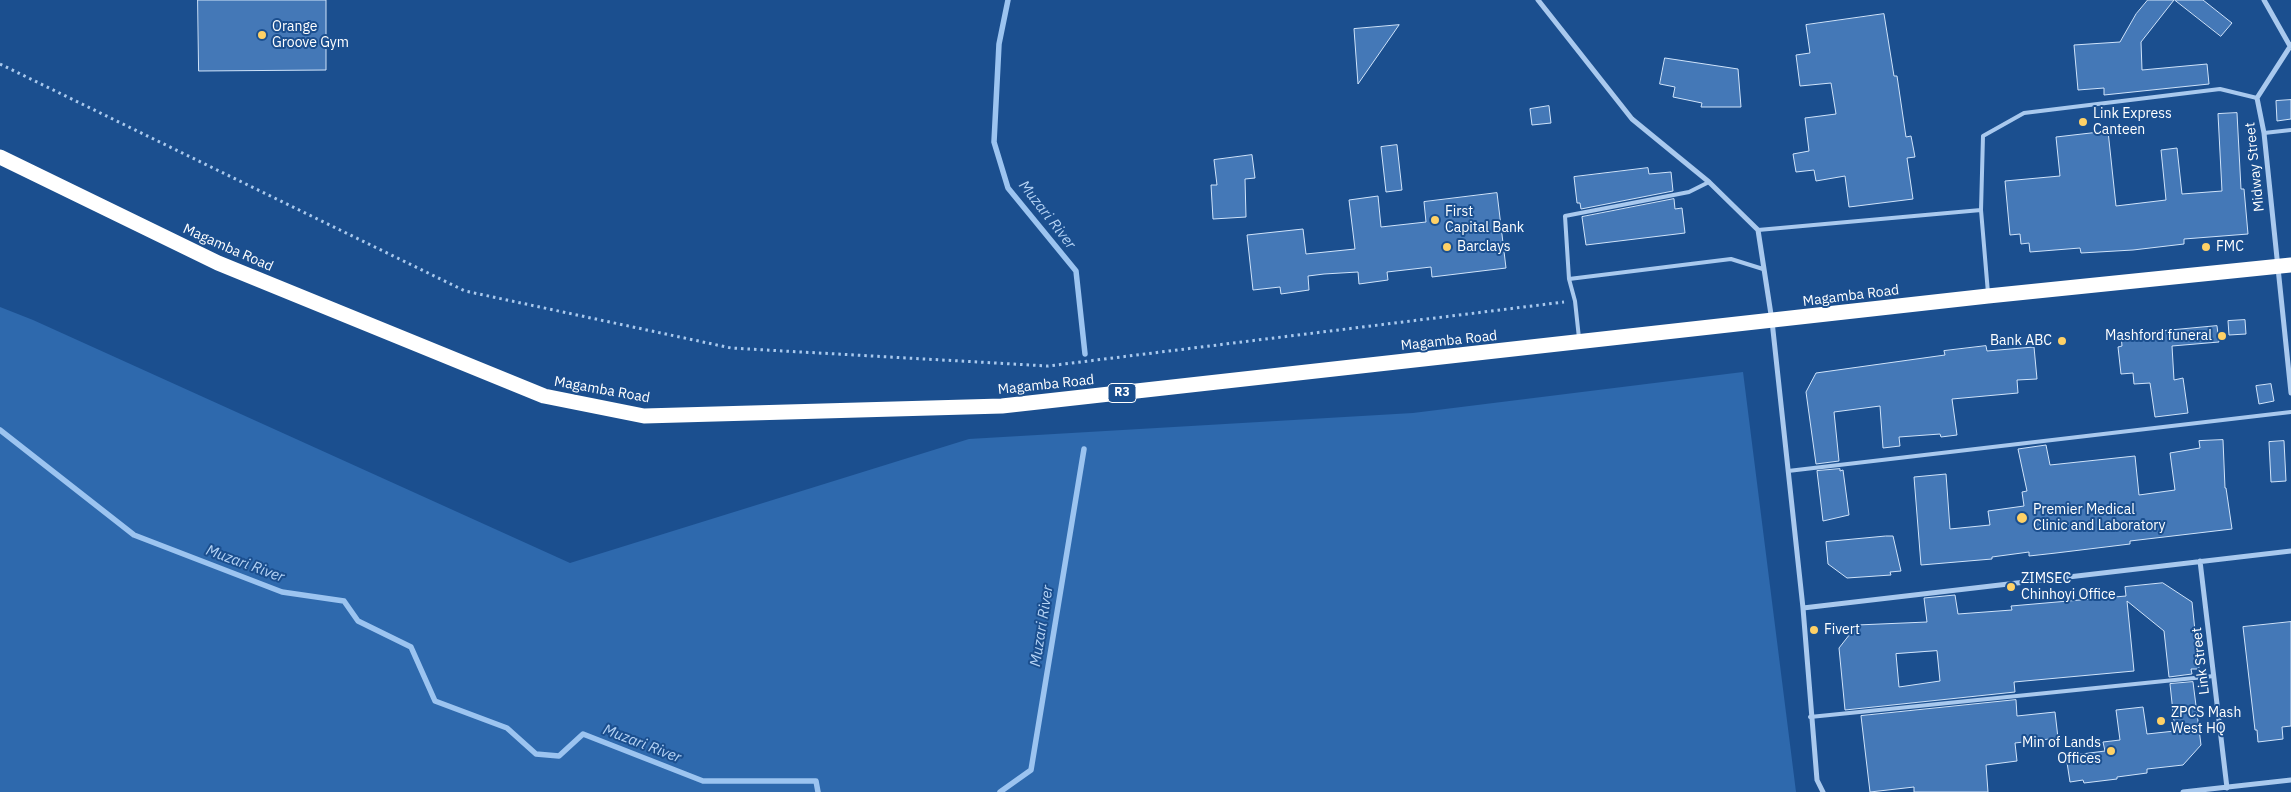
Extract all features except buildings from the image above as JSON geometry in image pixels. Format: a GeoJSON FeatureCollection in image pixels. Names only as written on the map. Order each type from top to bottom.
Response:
{"type":"FeatureCollection","features":[{"type":"Feature","properties":{"kind":"highway","name":"Magamba Road"},"geometry":{"type":"LineString","coordinates":[[0,157],[218,263],[535,393],[644,416],[1002,406],[1988,296],[2284,266]]}},
{"type":"Feature","properties":{"kind":"street"},"geometry":{"type":"LineString","coordinates":[[1538,0],[1632,119],[1709,182],[1758,230],[1772,321],[1803,608],[1810,717],[1817,780],[1823,792]]}},
{"type":"Feature","properties":{"kind":"street"},"geometry":{"type":"LineString","coordinates":[[2257,98],[2290,45],[2264,0]]}},
{"type":"Feature","properties":{"kind":"street","name":"Midway Street"},"geometry":{"type":"LineString","coordinates":[[2257,98],[2284,266],[2291,393]]}},
{"type":"Feature","properties":{"kind":"street"},"geometry":{"type":"LineString","coordinates":[[1803,608],[2291,551]]}},
{"type":"Feature","properties":{"kind":"street","name":"Link Street"},"geometry":{"type":"LineString","coordinates":[[2200,562],[2227,788]]}},
{"type":"Feature","properties":{"kind":"street"},"geometry":{"type":"LineString","coordinates":[[2183,792],[2291,780]]}},
{"type":"Feature","properties":{"kind":"lane"},"geometry":{"type":"LineString","coordinates":[[1988,296],[1981,210],[1983,136],[2024,113],[2220,89],[2257,98]]}},
{"type":"Feature","properties":{"kind":"lane"},"geometry":{"type":"LineString","coordinates":[[2264,133],[2291,130]]}},
{"type":"Feature","properties":{"kind":"lane"},"geometry":{"type":"LineString","coordinates":[[1580,343],[1575,301],[1569,278],[1565,216],[1689,192],[1709,182]]}},
{"type":"Feature","properties":{"kind":"lane"},"geometry":{"type":"LineString","coordinates":[[1758,230],[1981,210]]}},
{"type":"Feature","properties":{"kind":"lane"},"geometry":{"type":"LineString","coordinates":[[1569,278],[1731,259],[1763,269]]}},
{"type":"Feature","properties":{"kind":"lane"},"geometry":{"type":"LineString","coordinates":[[1788,471],[2291,412]]}},
{"type":"Feature","properties":{"kind":"lane"},"geometry":{"type":"LineString","coordinates":[[1810,717],[2214,676]]}},
{"type":"Feature","properties":{"kind":"path"},"geometry":{"type":"LineString","coordinates":[[0,64],[465,291],[731,348],[1048,366],[1575,301]]}},
{"type":"Feature","properties":{"kind":"shaded area"},"geometry":{"type":"Polygon","coordinates":[[[0,307],[33,320],[570,563],[969,439],[1413,413],[1743,372],[1796,792],[0,792],[0,307]]]}},
{"type":"Feature","properties":{"kind":"waterway","name":"Muzari River"},"geometry":{"type":"LineString","coordinates":[[1008,0],[999,44],[994,142],[1008,188],[1076,271],[1085,354]]}},
{"type":"Feature","properties":{"kind":"waterway","name":"Muzari River"},"geometry":{"type":"LineString","coordinates":[[0,430],[134,535],[282,592],[344,601],[358,621],[411,647],[435,701],[507,728],[536,754],[559,756],[583,734],[703,781],[816,781],[818,792]]}},
{"type":"Feature","properties":{"kind":"waterway","name":"Muzari River"},"geometry":{"type":"LineString","coordinates":[[1000,792],[1031,770],[1084,449]]}},
{"type":"Feature","properties":{"kind":"place","name":"Orange Groove Gym"},"geometry":{"type":"Point","coordinates":[262,35]}},
{"type":"Feature","properties":{"kind":"place","name":"Link Express Canteen"},"geometry":{"type":"Point","coordinates":[2083,122]}},
{"type":"Feature","properties":{"kind":"place","name":"First Capital Bank"},"geometry":{"type":"Point","coordinates":[1435,220]}},
{"type":"Feature","properties":{"kind":"place","name":"Barclays"},"geometry":{"type":"Point","coordinates":[1447,247]}},
{"type":"Feature","properties":{"kind":"place","name":"FMC"},"geometry":{"type":"Point","coordinates":[2206,247]}},
{"type":"Feature","properties":{"kind":"place","name":"Mashford funeral"},"geometry":{"type":"Point","coordinates":[2222,336]}},
{"type":"Feature","properties":{"kind":"place","name":"Bank ABC"},"geometry":{"type":"Point","coordinates":[2062,341]}},
{"type":"Feature","properties":{"kind":"place","name":"Premier Medical Clinic and Laboratory"},"geometry":{"type":"Point","coordinates":[2022,518]}},
{"type":"Feature","properties":{"kind":"place","name":"ZIMSEC Chinhoyi Office"},"geometry":{"type":"Point","coordinates":[2011,587]}},
{"type":"Feature","properties":{"kind":"place","name":"Fivert"},"geometry":{"type":"Point","coordinates":[1814,630]}},
{"type":"Feature","properties":{"kind":"place","name":"ZPCS Mash West HQ"},"geometry":{"type":"Point","coordinates":[2161,721]}},
{"type":"Feature","properties":{"kind":"place","name":"Min of Lands Offices"},"geometry":{"type":"Point","coordinates":[2111,751]}}]}
